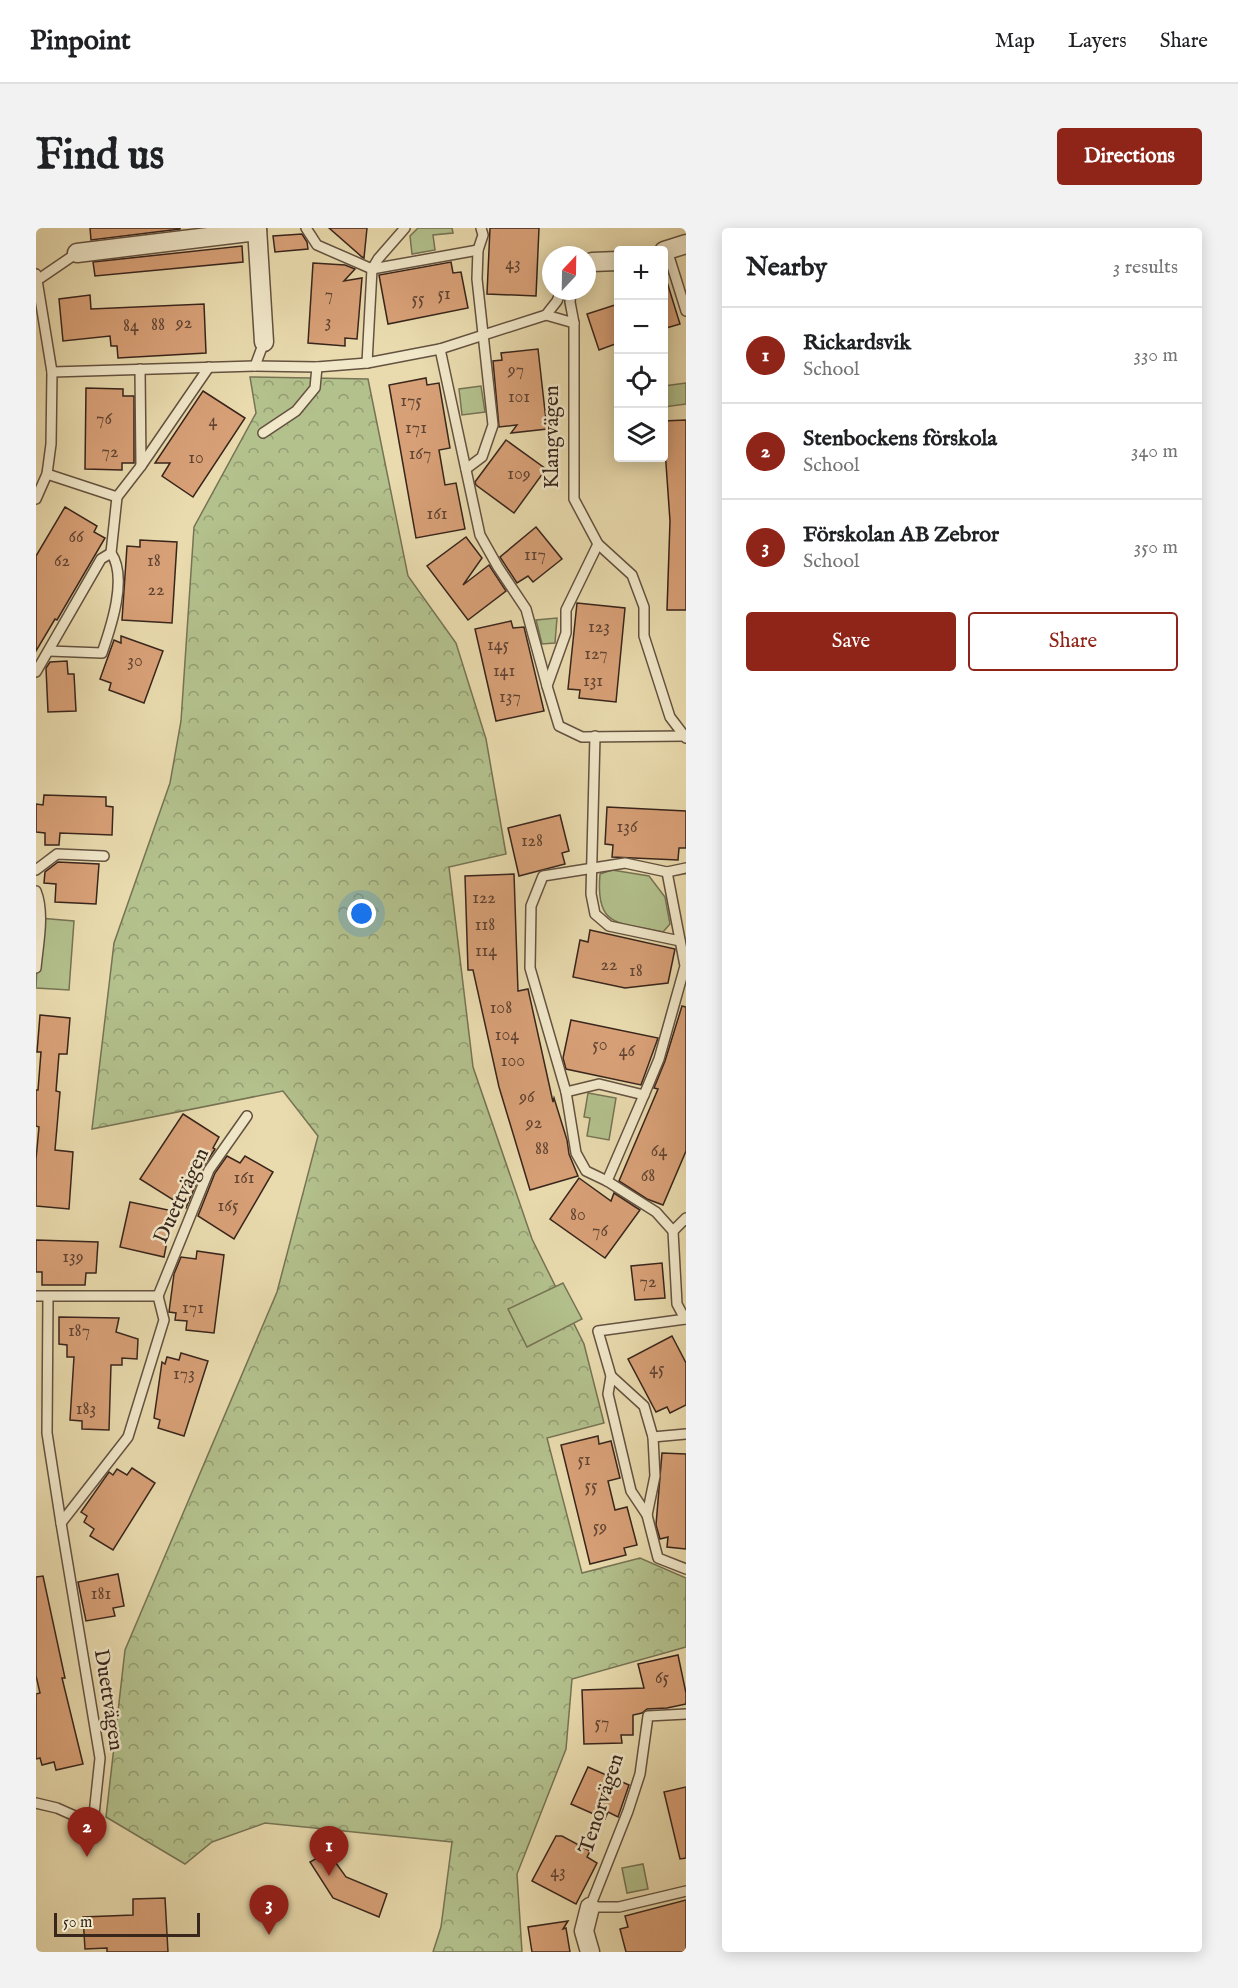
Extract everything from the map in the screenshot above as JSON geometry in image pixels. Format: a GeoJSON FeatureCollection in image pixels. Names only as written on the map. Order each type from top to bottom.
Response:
{"type":"FeatureCollection","features":[{"type":"Feature","properties":{"kind":"street"},"geometry":{"type":"LineString","coordinates":[[77,254],[257,230],[264,342]]}},
{"type":"Feature","properties":{"kind":"street"},"geometry":{"type":"LineString","coordinates":[[668,249],[686,244]]}},
{"type":"Feature","properties":{"kind":"street"},"geometry":{"type":"LineString","coordinates":[[596,263],[614,261]]}},
{"type":"Feature","properties":{"kind":"street","name":"Tenorvägen"},"geometry":{"type":"LineString","coordinates":[[590,1907],[584,1931],[590,1952]]}},
{"type":"Feature","properties":{"kind":"lane"},"geometry":{"type":"LineString","coordinates":[[306,228],[317,245],[372,269],[478,250]]}},
{"type":"Feature","properties":{"kind":"lane"},"geometry":{"type":"LineString","coordinates":[[367,363],[372,269],[405,228]]}},
{"type":"Feature","properties":{"kind":"lane"},"geometry":{"type":"LineString","coordinates":[[466,469],[482,457],[493,426],[477,279],[478,250],[483,235],[481,228]]}},
{"type":"Feature","properties":{"kind":"lane"},"geometry":{"type":"LineString","coordinates":[[36,281],[77,254]]}},
{"type":"Feature","properties":{"kind":"lane"},"geometry":{"type":"LineString","coordinates":[[668,259],[686,311]]}},
{"type":"Feature","properties":{"kind":"lane"},"geometry":{"type":"LineString","coordinates":[[36,274],[52,372],[51,444],[47,474],[36,499]]}},
{"type":"Feature","properties":{"kind":"lane"},"geometry":{"type":"LineString","coordinates":[[52,372],[255,366],[317,367],[367,363],[440,350],[483,336],[546,315],[557,300]]}},
{"type":"Feature","properties":{"kind":"lane","name":"Klangvägen"},"geometry":{"type":"LineString","coordinates":[[570,300],[574,323],[574,499],[598,544],[632,575],[644,607],[644,636],[670,717],[685,736]]}},
{"type":"Feature","properties":{"kind":"lane"},"geometry":{"type":"LineString","coordinates":[[546,315],[574,323]]}},
{"type":"Feature","properties":{"kind":"lane"},"geometry":{"type":"LineString","coordinates":[[255,366],[264,342]]}},
{"type":"Feature","properties":{"kind":"lane","name":"Klangvägen"},"geometry":{"type":"LineString","coordinates":[[440,350],[480,536],[526,609],[559,726],[582,737],[685,736]]}},
{"type":"Feature","properties":{"kind":"lane"},"geometry":{"type":"LineString","coordinates":[[49,651],[102,653],[112,624],[118,582],[117,562],[111,553],[117,496],[141,466],[209,367]]}},
{"type":"Feature","properties":{"kind":"lane"},"geometry":{"type":"LineString","coordinates":[[263,434],[296,411],[315,388],[317,367]]}},
{"type":"Feature","properties":{"kind":"lane"},"geometry":{"type":"LineString","coordinates":[[140,369],[141,466]]}},
{"type":"Feature","properties":{"kind":"lane"},"geometry":{"type":"LineString","coordinates":[[47,474],[117,496]]}},
{"type":"Feature","properties":{"kind":"lane"},"geometry":{"type":"LineString","coordinates":[[547,686],[566,633],[566,610],[598,544]]}},
{"type":"Feature","properties":{"kind":"lane"},"geometry":{"type":"LineString","coordinates":[[36,672],[101,559],[111,553]]}},
{"type":"Feature","properties":{"kind":"lane"},"geometry":{"type":"LineString","coordinates":[[595,736],[591,870],[591,894],[595,914],[609,926],[680,940]]}},
{"type":"Feature","properties":{"kind":"lane"},"geometry":{"type":"LineString","coordinates":[[36,870],[57,854],[104,856]]}},
{"type":"Feature","properties":{"kind":"lane"},"geometry":{"type":"LineString","coordinates":[[686,868],[667,872],[625,863],[543,876],[531,906],[530,968],[567,1092],[576,1154],[586,1171],[607,1181],[656,1212],[673,1231],[677,1304],[685,1319],[598,1331],[611,1376],[608,1394],[631,1491],[647,1515],[658,1558],[686,1569]]}},
{"type":"Feature","properties":{"kind":"lane"},"geometry":{"type":"LineString","coordinates":[[607,1181],[659,1059],[685,966],[667,872]]}},
{"type":"Feature","properties":{"kind":"lane"},"geometry":{"type":"LineString","coordinates":[[36,891],[39,897],[39,918],[36,968]]}},
{"type":"Feature","properties":{"kind":"lane"},"geometry":{"type":"LineString","coordinates":[[567,1092],[599,1084],[644,1095]]}},
{"type":"Feature","properties":{"kind":"lane","name":"Duettvägen"},"geometry":{"type":"LineString","coordinates":[[158,1296],[209,1170],[247,1116]]}},
{"type":"Feature","properties":{"kind":"lane"},"geometry":{"type":"LineString","coordinates":[[673,1231],[686,1218]]}},
{"type":"Feature","properties":{"kind":"lane"},"geometry":{"type":"LineString","coordinates":[[36,1296],[48,1298],[158,1296],[164,1320],[128,1437],[61,1523]]}},
{"type":"Feature","properties":{"kind":"lane","name":"Duettvägen"},"geometry":{"type":"LineString","coordinates":[[36,1803],[57,1808],[93,1824],[100,1758],[47,1433],[48,1298]]}},
{"type":"Feature","properties":{"kind":"lane"},"geometry":{"type":"LineString","coordinates":[[611,1376],[645,1406],[653,1437],[655,1476],[647,1515]]}},
{"type":"Feature","properties":{"kind":"lane"},"geometry":{"type":"LineString","coordinates":[[653,1437],[686,1434]]}},
{"type":"Feature","properties":{"kind":"lane","name":"Tenorvägen"},"geometry":{"type":"LineString","coordinates":[[590,1907],[640,1774],[648,1716],[686,1714]]}},
{"type":"Feature","properties":{"kind":"lane"},"geometry":{"type":"LineString","coordinates":[[590,1907],[619,1907],[686,1891]]}},
{"type":"Feature","properties":{"kind":"green space"},"geometry":{"type":"Polygon","coordinates":[[[418,228],[452,228],[453,233],[433,235],[435,250],[412,254],[410,236],[418,228]]]}},
{"type":"Feature","properties":{"kind":"green space"},"geometry":{"type":"Polygon","coordinates":[[[250,377],[368,379],[408,576],[456,643],[486,739],[506,854],[449,867],[473,1067],[532,1239],[584,1344],[604,1423],[547,1438],[582,1573],[640,1558],[686,1578],[686,1647],[572,1679],[566,1749],[517,1874],[522,1952],[433,1952],[441,1927],[452,1842],[265,1823],[212,1842],[185,1864],[106,1817],[125,1650],[277,1292],[318,1136],[283,1091],[92,1129],[114,943],[170,783],[181,721],[194,527],[256,413],[250,377]]]}},
{"type":"Feature","properties":{"kind":"green space"},"geometry":{"type":"Polygon","coordinates":[[[686,383],[686,404],[668,406],[668,385],[686,383]]]}},
{"type":"Feature","properties":{"kind":"green space"},"geometry":{"type":"Polygon","coordinates":[[[481,386],[485,412],[462,415],[459,389],[481,386]]]}},
{"type":"Feature","properties":{"kind":"green space"},"geometry":{"type":"Polygon","coordinates":[[[557,618],[555,643],[542,644],[536,620],[557,618]]]}},
{"type":"Feature","properties":{"kind":"green space"},"geometry":{"type":"Polygon","coordinates":[[[612,870],[649,876],[665,897],[670,924],[663,932],[622,924],[606,914],[599,892],[600,874],[612,870]]]}},
{"type":"Feature","properties":{"kind":"green space"},"geometry":{"type":"Polygon","coordinates":[[[39,918],[74,921],[69,990],[36,988],[39,918]]]}},
{"type":"Feature","properties":{"kind":"green space"},"geometry":{"type":"Polygon","coordinates":[[[588,1093],[616,1098],[609,1140],[587,1136],[590,1118],[584,1117],[588,1093]]]}},
{"type":"Feature","properties":{"kind":"green space"},"geometry":{"type":"Polygon","coordinates":[[[563,1283],[582,1319],[527,1347],[508,1309],[563,1283]]]}},
{"type":"Feature","properties":{"kind":"green space"},"geometry":{"type":"Polygon","coordinates":[[[643,1864],[648,1889],[627,1893],[622,1868],[643,1864]]]}},
{"type":"Feature","properties":{"kind":"building"},"geometry":{"type":"Polygon","coordinates":[[[90,228],[180,228],[180,229],[91,240],[90,228]]]}},
{"type":"Feature","properties":{"kind":"building"},"geometry":{"type":"Polygon","coordinates":[[[329,228],[367,228],[364,258],[362,257],[329,228]]]}},
{"type":"Feature","properties":{"kind":"building"},"geometry":{"type":"Polygon","coordinates":[[[490,228],[539,228],[536,296],[487,294],[490,228]]]}},
{"type":"Feature","properties":{"kind":"building"},"geometry":{"type":"Polygon","coordinates":[[[302,234],[308,249],[275,252],[273,236],[302,234]]]}},
{"type":"Feature","properties":{"kind":"building"},"geometry":{"type":"Polygon","coordinates":[[[242,246],[243,262],[95,276],[93,262],[242,246]]]}},
{"type":"Feature","properties":{"kind":"building"},"geometry":{"type":"Polygon","coordinates":[[[451,262],[453,273],[461,272],[468,308],[388,324],[379,275],[451,262]]]}},
{"type":"Feature","properties":{"kind":"building"},"geometry":{"type":"Polygon","coordinates":[[[313,263],[345,265],[355,269],[344,281],[362,278],[357,339],[345,338],[345,346],[308,343],[313,263]]]}},
{"type":"Feature","properties":{"kind":"building"},"geometry":{"type":"Polygon","coordinates":[[[668,285],[680,324],[668,328],[668,285]]]}},
{"type":"Feature","properties":{"kind":"building"},"geometry":{"type":"Polygon","coordinates":[[[90,295],[91,309],[204,304],[206,353],[118,358],[117,346],[111,346],[110,336],[63,341],[59,299],[90,295]]]}},
{"type":"Feature","properties":{"kind":"building"},"geometry":{"type":"Polygon","coordinates":[[[614,305],[614,344],[599,350],[587,314],[614,305]]]}},
{"type":"Feature","properties":{"kind":"building"},"geometry":{"type":"Polygon","coordinates":[[[538,349],[547,429],[511,433],[517,425],[499,427],[493,361],[502,360],[501,353],[538,349]]]}},
{"type":"Feature","properties":{"kind":"building"},"geometry":{"type":"Polygon","coordinates":[[[426,378],[427,385],[439,383],[450,448],[439,450],[445,485],[456,483],[465,529],[416,538],[389,385],[426,378]]]}},
{"type":"Feature","properties":{"kind":"building"},"geometry":{"type":"Polygon","coordinates":[[[86,388],[123,389],[123,396],[134,396],[134,463],[122,463],[122,470],[85,469],[86,388]]]}},
{"type":"Feature","properties":{"kind":"building"},"geometry":{"type":"Polygon","coordinates":[[[203,391],[245,418],[193,497],[162,476],[170,463],[155,463],[203,391]]]}},
{"type":"Feature","properties":{"kind":"building"},"geometry":{"type":"Polygon","coordinates":[[[686,420],[686,610],[667,610],[670,521],[666,462],[668,462],[668,421],[686,420]]]}},
{"type":"Feature","properties":{"kind":"building"},"geometry":{"type":"Polygon","coordinates":[[[506,440],[546,469],[514,513],[475,482],[506,440]]]}},
{"type":"Feature","properties":{"kind":"building"},"geometry":{"type":"Polygon","coordinates":[[[65,507],[97,526],[94,532],[105,538],[36,651],[36,556],[65,507]]]}},
{"type":"Feature","properties":{"kind":"building"},"geometry":{"type":"Polygon","coordinates":[[[536,527],[562,559],[533,582],[528,576],[517,583],[500,557],[536,527]]]}},
{"type":"Feature","properties":{"kind":"building"},"geometry":{"type":"Polygon","coordinates":[[[466,537],[482,558],[463,585],[489,565],[506,591],[468,620],[427,566],[466,537]]]}},
{"type":"Feature","properties":{"kind":"building"},"geometry":{"type":"Polygon","coordinates":[[[140,540],[177,542],[172,623],[122,620],[127,546],[140,547],[140,540]]]}},
{"type":"Feature","properties":{"kind":"building"},"geometry":{"type":"Polygon","coordinates":[[[577,603],[625,608],[616,702],[579,698],[580,690],[568,689],[577,603]]]}},
{"type":"Feature","properties":{"kind":"building"},"geometry":{"type":"Polygon","coordinates":[[[511,621],[513,628],[524,627],[544,711],[496,721],[475,629],[511,621]]]}},
{"type":"Feature","properties":{"kind":"building"},"geometry":{"type":"Polygon","coordinates":[[[121,636],[163,651],[144,703],[109,690],[111,683],[100,679],[114,640],[121,643],[121,636]]]}},
{"type":"Feature","properties":{"kind":"building"},"geometry":{"type":"Polygon","coordinates":[[[67,661],[68,674],[74,674],[76,711],[48,712],[46,668],[50,662],[67,661]]]}},
{"type":"Feature","properties":{"kind":"building"},"geometry":{"type":"Polygon","coordinates":[[[44,795],[106,797],[106,806],[113,807],[112,835],[60,833],[59,845],[45,845],[45,833],[36,832],[36,804],[43,805],[44,795]]]}},
{"type":"Feature","properties":{"kind":"building"},"geometry":{"type":"Polygon","coordinates":[[[607,807],[686,811],[686,848],[679,848],[678,860],[612,857],[613,845],[605,844],[607,807]]]}},
{"type":"Feature","properties":{"kind":"building"},"geometry":{"type":"Polygon","coordinates":[[[560,815],[569,851],[562,853],[565,864],[519,876],[508,828],[560,815]]]}},
{"type":"Feature","properties":{"kind":"building"},"geometry":{"type":"Polygon","coordinates":[[[58,862],[99,864],[96,904],[55,902],[56,884],[44,883],[45,872],[58,862]]]}},
{"type":"Feature","properties":{"kind":"building"},"geometry":{"type":"Polygon","coordinates":[[[514,874],[518,991],[528,989],[553,1102],[554,1098],[569,1154],[578,1176],[530,1190],[499,1087],[473,970],[468,970],[465,876],[514,874]]]}},
{"type":"Feature","properties":{"kind":"building"},"geometry":{"type":"Polygon","coordinates":[[[590,930],[675,949],[668,983],[625,988],[573,977],[580,940],[588,942],[590,930]]]}},
{"type":"Feature","properties":{"kind":"building"},"geometry":{"type":"Polygon","coordinates":[[[682,1006],[686,1007],[686,1151],[663,1205],[647,1199],[619,1181],[658,1089],[654,1088],[682,1006]]]}},
{"type":"Feature","properties":{"kind":"building"},"geometry":{"type":"Polygon","coordinates":[[[40,1015],[70,1018],[67,1054],[59,1054],[56,1091],[60,1092],[55,1150],[73,1152],[69,1209],[36,1206],[39,1127],[36,1126],[36,1090],[38,1090],[41,1052],[37,1052],[40,1015]]]}},
{"type":"Feature","properties":{"kind":"building"},"geometry":{"type":"Polygon","coordinates":[[[571,1020],[658,1038],[641,1085],[566,1069],[563,1058],[571,1020]]]}},
{"type":"Feature","properties":{"kind":"building"},"geometry":{"type":"Polygon","coordinates":[[[183,1114],[219,1137],[213,1148],[215,1149],[203,1167],[186,1208],[140,1179],[183,1114]]]}},
{"type":"Feature","properties":{"kind":"building"},"geometry":{"type":"Polygon","coordinates":[[[227,1156],[240,1163],[245,1156],[273,1172],[234,1239],[198,1216],[215,1173],[227,1156]]]}},
{"type":"Feature","properties":{"kind":"building"},"geometry":{"type":"Polygon","coordinates":[[[579,1178],[611,1201],[614,1193],[640,1210],[605,1258],[550,1219],[579,1178]]]}},
{"type":"Feature","properties":{"kind":"building"},"geometry":{"type":"Polygon","coordinates":[[[130,1202],[173,1211],[164,1257],[120,1247],[130,1202]]]}},
{"type":"Feature","properties":{"kind":"building"},"geometry":{"type":"Polygon","coordinates":[[[36,1240],[98,1242],[96,1273],[86,1273],[85,1285],[42,1285],[42,1272],[36,1272],[36,1240]]]}},
{"type":"Feature","properties":{"kind":"building"},"geometry":{"type":"Polygon","coordinates":[[[197,1251],[224,1255],[214,1333],[186,1330],[187,1321],[175,1320],[176,1313],[169,1312],[174,1274],[181,1257],[196,1259],[197,1251]]]}},
{"type":"Feature","properties":{"kind":"building"},"geometry":{"type":"Polygon","coordinates":[[[662,1263],[665,1298],[635,1300],[631,1266],[662,1263]]]}},
{"type":"Feature","properties":{"kind":"building"},"geometry":{"type":"Polygon","coordinates":[[[59,1317],[119,1318],[116,1332],[138,1339],[137,1359],[122,1358],[122,1365],[111,1365],[109,1430],[82,1429],[82,1421],[70,1420],[74,1357],[67,1357],[67,1345],[59,1344],[59,1317]]]}},
{"type":"Feature","properties":{"kind":"building"},"geometry":{"type":"Polygon","coordinates":[[[672,1336],[686,1363],[686,1405],[670,1413],[667,1407],[656,1412],[628,1359],[672,1336]]]}},
{"type":"Feature","properties":{"kind":"building"},"geometry":{"type":"Polygon","coordinates":[[[181,1353],[208,1361],[184,1436],[158,1428],[160,1420],[154,1418],[162,1362],[165,1364],[167,1357],[179,1360],[181,1353]]]}},
{"type":"Feature","properties":{"kind":"building"},"geometry":{"type":"Polygon","coordinates":[[[598,1436],[599,1444],[611,1441],[620,1478],[608,1481],[615,1510],[627,1507],[637,1545],[624,1548],[626,1555],[590,1564],[561,1445],[598,1436]]]}},
{"type":"Feature","properties":{"kind":"building"},"geometry":{"type":"Polygon","coordinates":[[[662,1453],[686,1454],[686,1549],[667,1547],[668,1537],[660,1539],[656,1525],[662,1453]]]}},
{"type":"Feature","properties":{"kind":"building"},"geometry":{"type":"Polygon","coordinates":[[[132,1468],[155,1483],[113,1550],[90,1536],[94,1529],[84,1522],[87,1516],[81,1512],[109,1472],[113,1475],[117,1469],[127,1475],[132,1468]]]}},
{"type":"Feature","properties":{"kind":"building"},"geometry":{"type":"Polygon","coordinates":[[[118,1574],[124,1606],[113,1608],[115,1616],[86,1621],[78,1582],[118,1574]]]}},
{"type":"Feature","properties":{"kind":"building"},"geometry":{"type":"Polygon","coordinates":[[[43,1576],[65,1678],[62,1678],[83,1764],[56,1770],[54,1762],[42,1765],[40,1758],[36,1759],[36,1694],[40,1693],[36,1676],[36,1577],[43,1576]]]}},
{"type":"Feature","properties":{"kind":"building"},"geometry":{"type":"Polygon","coordinates":[[[678,1655],[686,1704],[647,1709],[633,1715],[633,1735],[621,1735],[622,1743],[584,1744],[582,1690],[644,1688],[638,1664],[678,1655]]]}},
{"type":"Feature","properties":{"kind":"building"},"geometry":{"type":"Polygon","coordinates":[[[588,1767],[629,1785],[618,1817],[608,1812],[605,1819],[571,1804],[588,1767]]]}},
{"type":"Feature","properties":{"kind":"building"},"geometry":{"type":"Polygon","coordinates":[[[686,1787],[686,1858],[680,1859],[664,1792],[686,1787]]]}},
{"type":"Feature","properties":{"kind":"building"},"geometry":{"type":"Polygon","coordinates":[[[556,1836],[562,1836],[590,1851],[587,1857],[597,1863],[576,1904],[532,1881],[556,1836]]]}},
{"type":"Feature","properties":{"kind":"building"},"geometry":{"type":"Polygon","coordinates":[[[328,1852],[346,1877],[387,1894],[379,1917],[333,1898],[310,1862],[328,1852]]]}},
{"type":"Feature","properties":{"kind":"building"},"geometry":{"type":"Polygon","coordinates":[[[165,1898],[168,1952],[107,1952],[107,1948],[85,1949],[83,1917],[133,1915],[133,1899],[165,1898]]]}},
{"type":"Feature","properties":{"kind":"building"},"geometry":{"type":"Polygon","coordinates":[[[686,1900],[686,1952],[626,1952],[620,1929],[628,1927],[625,1916],[686,1900]]]}},
{"type":"Feature","properties":{"kind":"building"},"geometry":{"type":"Polygon","coordinates":[[[568,1921],[563,1929],[566,1928],[570,1952],[532,1952],[528,1927],[568,1921]]]}},
{"type":"Feature","properties":{"kind":"place","name":"Stenbockens förskola"},"geometry":{"type":"Point","coordinates":[87,1857]}},
{"type":"Feature","properties":{"kind":"place","name":"Rickardsvik"},"geometry":{"type":"Point","coordinates":[329,1876]}},
{"type":"Feature","properties":{"kind":"place","name":"Förskolan AB Zebror"},"geometry":{"type":"Point","coordinates":[269,1935]}}]}
